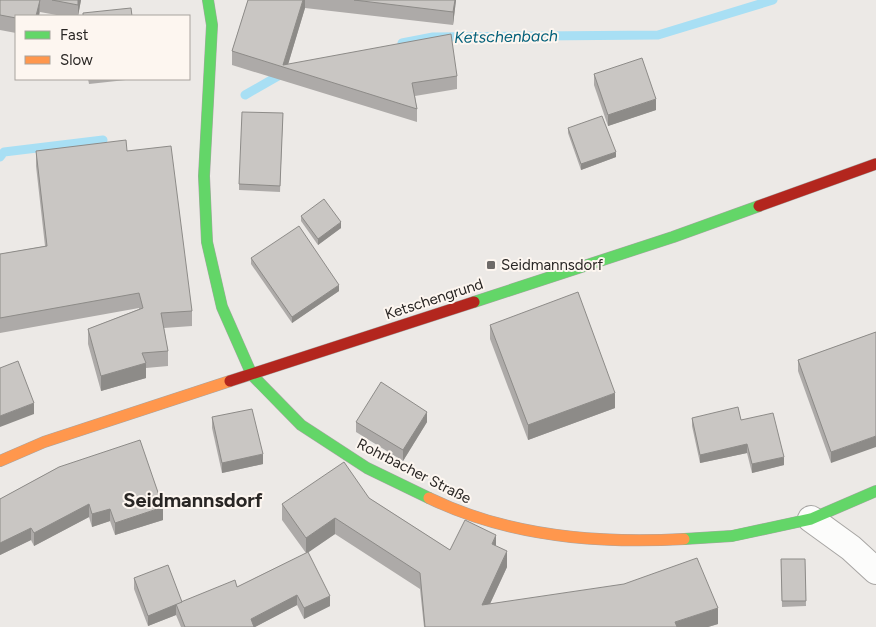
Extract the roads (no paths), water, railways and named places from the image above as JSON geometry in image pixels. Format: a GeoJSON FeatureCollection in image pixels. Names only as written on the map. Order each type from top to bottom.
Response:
{"type":"FeatureCollection","features":[{"type":"Feature","properties":{"kind":"street","name":"Rohrbacher Straße"},"geometry":{"type":"LineString","coordinates":[[208,0],[212,25],[204,176],[207,242],[222,306],[252,376],[301,425],[367,468],[462,514],[531,531],[591,538],[653,541],[732,536],[811,519],[876,491]]}},
{"type":"Feature","properties":{"kind":"street","name":"Ketschengrund"},"geometry":{"type":"LineString","coordinates":[[0,461],[44,442],[252,376],[673,237],[876,164]]}},
{"type":"Feature","properties":{"kind":"street"},"geometry":{"type":"LineString","coordinates":[[811,519],[851,548],[876,571]]}},
{"type":"Feature","properties":{"kind":"waterway","name":"Ketschenbach"},"geometry":{"type":"LineString","coordinates":[[402,43],[433,37],[658,35],[773,0]]}},
{"type":"Feature","properties":{"kind":"waterway","name":"Ketschenbach"},"geometry":{"type":"LineString","coordinates":[[245,95],[285,72]]}},
{"type":"Feature","properties":{"kind":"waterway","name":"Ketschenbach"},"geometry":{"type":"LineString","coordinates":[[0,157],[4,152],[103,140]]}},
{"type":"Feature","properties":{"kind":"place","name":"Seidmannsdorf"},"geometry":{"type":"Point","coordinates":[491,265]}},
{"type":"Feature","properties":{"kind":"district","name":"Seidmannsdorf"},"geometry":{"type":"Point","coordinates":[193,500]}}]}
